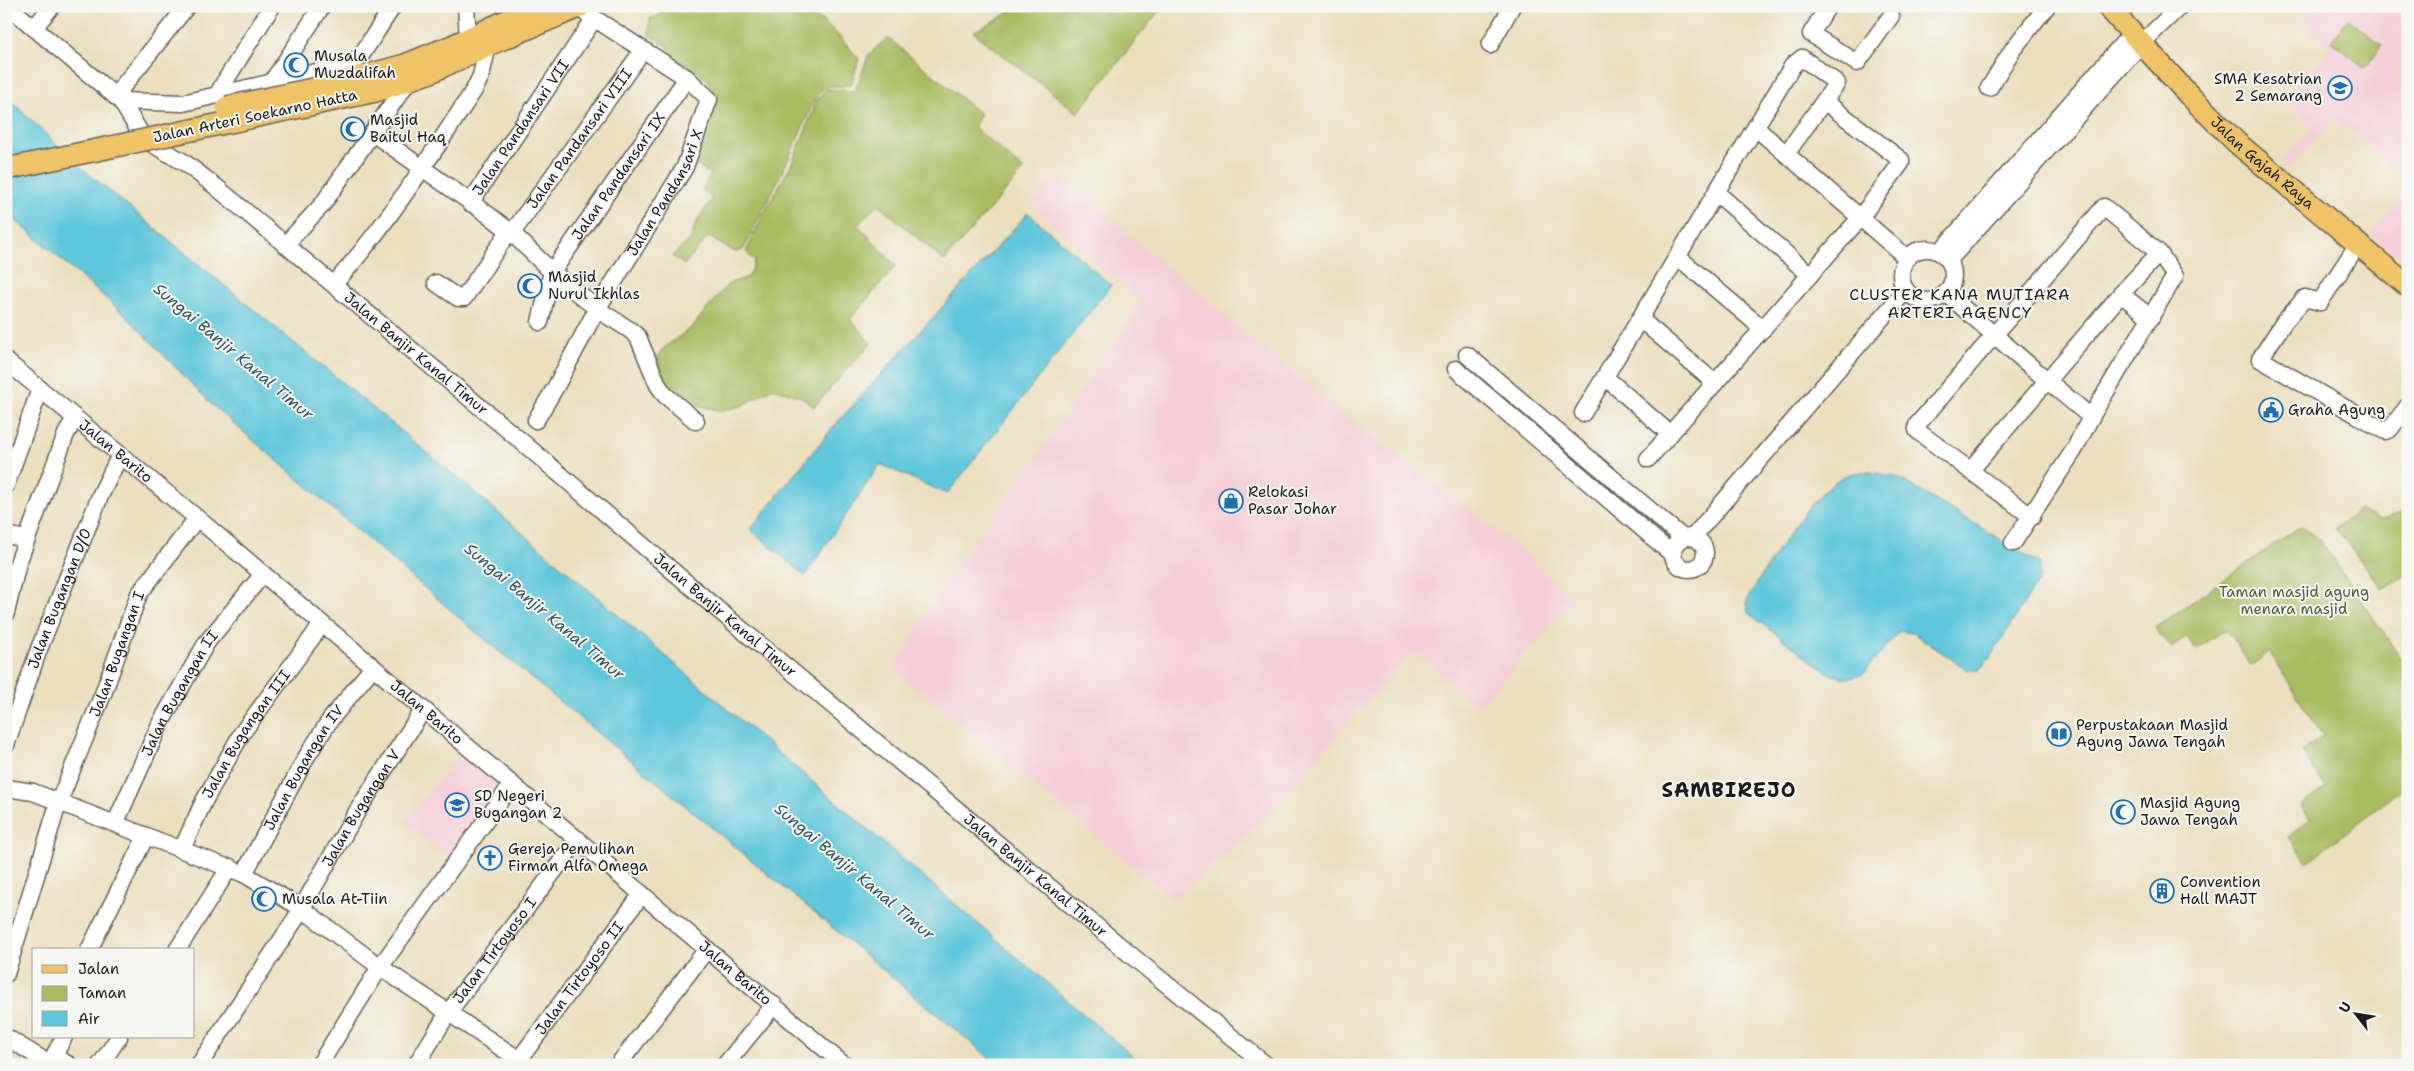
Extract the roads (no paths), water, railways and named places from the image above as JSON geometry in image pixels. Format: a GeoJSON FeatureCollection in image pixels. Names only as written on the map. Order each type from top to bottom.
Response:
{"type":"FeatureCollection","features":[{"type":"Feature","properties":{"kind":"main road","name":"Jalan Arteri Soekarno Hatta"},"geometry":{"type":"LineString","coordinates":[[6,169],[331,93],[468,38],[538,6]]}},
{"type":"Feature","properties":{"kind":"main road","name":"Jalan Gajah Raya"},"geometry":{"type":"LineString","coordinates":[[2107,6],[2188,94],[2237,142],[2307,203],[2408,286]]}},
{"type":"Feature","properties":{"kind":"main road","name":"Jalan Arteri Soekarno Hatta"},"geometry":{"type":"LineString","coordinates":[[6,155],[331,93],[376,91],[409,80],[488,45],[582,10]]}},
{"type":"Feature","properties":{"kind":"street","name":"Jalan Banjir Kanal Timur"},"geometry":{"type":"LineString","coordinates":[[8,6],[118,99],[144,139],[185,163],[334,284],[716,608],[1138,961],[1266,1065]]}},
{"type":"Feature","properties":{"kind":"street"},"geometry":{"type":"LineString","coordinates":[[118,99],[187,6]]}},
{"type":"Feature","properties":{"kind":"street"},"geometry":{"type":"LineString","coordinates":[[218,95],[272,6]]}},
{"type":"Feature","properties":{"kind":"street"},"geometry":{"type":"LineString","coordinates":[[272,82],[322,6]]}},
{"type":"Feature","properties":{"kind":"street"},"geometry":{"type":"LineString","coordinates":[[118,99],[183,103],[351,64],[359,59],[393,6]]}},
{"type":"Feature","properties":{"kind":"street"},"geometry":{"type":"LineString","coordinates":[[466,6],[468,38]]}},
{"type":"Feature","properties":{"kind":"street"},"geometry":{"type":"LineString","coordinates":[[1490,45],[1512,6]]}},
{"type":"Feature","properties":{"kind":"street"},"geometry":{"type":"LineString","coordinates":[[1828,6],[1811,34],[1858,64],[1892,16]]}},
{"type":"Feature","properties":{"kind":"street"},"geometry":{"type":"LineString","coordinates":[[1989,88],[2013,49],[2046,6]]}},
{"type":"Feature","properties":{"kind":"street"},"geometry":{"type":"LineString","coordinates":[[1945,256],[2137,38],[2180,6]]}},
{"type":"Feature","properties":{"kind":"street"},"geometry":{"type":"LineString","coordinates":[[34,28],[48,8]]}},
{"type":"Feature","properties":{"kind":"street"},"geometry":{"type":"LineString","coordinates":[[582,10],[687,78]]}},
{"type":"Feature","properties":{"kind":"street","name":"Jalan Pandansari VII"},"geometry":{"type":"LineString","coordinates":[[372,136],[377,136],[470,204],[582,10]]}},
{"type":"Feature","properties":{"kind":"street"},"geometry":{"type":"LineString","coordinates":[[334,284],[367,245],[423,168],[474,90],[482,76],[488,45]]}},
{"type":"Feature","properties":{"kind":"street","name":"Jalan Pandansari VIII"},"geometry":{"type":"LineString","coordinates":[[436,283],[458,298],[464,298],[643,50]]}},
{"type":"Feature","properties":{"kind":"street"},"geometry":{"type":"LineString","coordinates":[[1584,413],[1793,65],[1802,58],[1837,83],[1786,154]]}},
{"type":"Feature","properties":{"kind":"street","name":"Jalan Pandansari IX"},"geometry":{"type":"LineString","coordinates":[[552,272],[687,78]]}},
{"type":"Feature","properties":{"kind":"street","name":"Jalan Pandansari X"},"geometry":{"type":"LineString","coordinates":[[597,309],[690,157],[709,99],[687,78]]}},
{"type":"Feature","properties":{"kind":"street"},"geometry":{"type":"LineString","coordinates":[[286,245],[322,205],[372,136],[409,80]]}},
{"type":"Feature","properties":{"kind":"street"},"geometry":{"type":"LineString","coordinates":[[1648,460],[1860,218],[1902,163],[1901,160],[1824,101]]}},
{"type":"Feature","properties":{"kind":"street"},"geometry":{"type":"LineString","coordinates":[[1756,128],[1907,258]]}},
{"type":"Feature","properties":{"kind":"street"},"geometry":{"type":"LineString","coordinates":[[1717,193],[1810,275]]}},
{"type":"Feature","properties":{"kind":"street"},"geometry":{"type":"LineString","coordinates":[[470,204],[511,232],[552,272],[597,309],[638,337],[661,390],[696,421]]}},
{"type":"Feature","properties":{"kind":"street"},"geometry":{"type":"LineString","coordinates":[[2013,543],[2032,517],[2074,450],[2091,417],[2175,276],[2159,254],[2104,207],[1917,425],[1917,430],[1920,433],[2032,517]]}},
{"type":"Feature","properties":{"kind":"street"},"geometry":{"type":"LineString","coordinates":[[2358,244],[2320,302],[2305,298],[2279,327],[2260,359],[2385,431],[2390,429],[2408,406]]}},
{"type":"Feature","properties":{"kind":"street"},"geometry":{"type":"LineString","coordinates":[[1922,249],[1945,256],[1953,277],[1946,293],[1932,300],[1925,301],[1911,296],[1906,290],[1901,274],[1907,258],[1922,249]]}},
{"type":"Feature","properties":{"kind":"street"},"geometry":{"type":"LineString","coordinates":[[1970,471],[2046,380],[2121,294],[2159,254]]}},
{"type":"Feature","properties":{"kind":"street"},"geometry":{"type":"LineString","coordinates":[[1678,257],[1763,328]]}},
{"type":"Feature","properties":{"kind":"street"},"geometry":{"type":"LineString","coordinates":[[540,322],[552,272]]}},
{"type":"Feature","properties":{"kind":"street"},"geometry":{"type":"LineString","coordinates":[[1672,554],[1675,544],[1688,537],[1906,290]]}},
{"type":"Feature","properties":{"kind":"street"},"geometry":{"type":"LineString","coordinates":[[1946,293],[2091,417]]}},
{"type":"Feature","properties":{"kind":"street"},"geometry":{"type":"LineString","coordinates":[[2121,294],[2151,318]]}},
{"type":"Feature","properties":{"kind":"street"},"geometry":{"type":"LineString","coordinates":[[540,413],[597,309]]}},
{"type":"Feature","properties":{"kind":"street"},"geometry":{"type":"LineString","coordinates":[[1640,320],[1715,383]]}},
{"type":"Feature","properties":{"kind":"street"},"geometry":{"type":"LineString","coordinates":[[1456,369],[1672,554],[1676,564],[1690,570],[1700,566],[1705,551],[1702,542],[1688,537],[1467,355]]}},
{"type":"Feature","properties":{"kind":"street","name":"Jalan Barito"},"geometry":{"type":"LineString","coordinates":[[6,361],[197,518],[774,1005],[835,1062]]}},
{"type":"Feature","properties":{"kind":"street"},"geometry":{"type":"LineString","coordinates":[[1605,377],[1670,434]]}},
{"type":"Feature","properties":{"kind":"street"},"geometry":{"type":"LineString","coordinates":[[6,485],[40,389]]}},
{"type":"Feature","properties":{"kind":"street"},"geometry":{"type":"LineString","coordinates":[[6,614],[18,563],[26,539],[66,434],[75,418]]}},
{"type":"Feature","properties":{"kind":"street","name":"Jalan Bugangan D/0"},"geometry":{"type":"LineString","coordinates":[[6,745],[39,649],[100,496],[120,455]]}},
{"type":"Feature","properties":{"kind":"street","name":"Jalan Bugangan I"},"geometry":{"type":"LineString","coordinates":[[6,974],[58,804],[103,694],[139,594],[197,518]]}},
{"type":"Feature","properties":{"kind":"street"},"geometry":{"type":"LineString","coordinates":[[6,535],[26,539]]}},
{"type":"Feature","properties":{"kind":"street","name":"Jalan Bugangan II"},"geometry":{"type":"LineString","coordinates":[[115,824],[161,722],[207,642],[263,574]]}},
{"type":"Feature","properties":{"kind":"street","name":"Jalan Bugangan III"},"geometry":{"type":"LineString","coordinates":[[182,849],[208,793],[242,733],[322,624]]}},
{"type":"Feature","properties":{"kind":"street","name":"Jalan Bugangan IV"},"geometry":{"type":"LineString","coordinates":[[178,948],[237,871],[330,720],[373,667]]}},
{"type":"Feature","properties":{"kind":"street","name":"Jalan Bugangan V"},"geometry":{"type":"LineString","coordinates":[[199,1065],[301,908],[358,810],[423,710]]}},
{"type":"Feature","properties":{"kind":"street"},"geometry":{"type":"LineString","coordinates":[[318,1065],[380,967],[512,784]]}},
{"type":"Feature","properties":{"kind":"street"},"geometry":{"type":"LineString","coordinates":[[6,788],[33,792],[58,804],[237,871],[301,908],[380,967],[520,1063]]}},
{"type":"Feature","properties":{"kind":"street"},"geometry":{"type":"LineString","coordinates":[[90,948],[146,836]]}},
{"type":"Feature","properties":{"kind":"street","name":"Jalan Tirtoyoso I"},"geometry":{"type":"LineString","coordinates":[[416,1065],[448,1013],[578,840]]}},
{"type":"Feature","properties":{"kind":"street","name":"Jalan Tirtoyoso II"},"geometry":{"type":"LineString","coordinates":[[520,1063],[642,894]]}},
{"type":"Feature","properties":{"kind":"street"},"geometry":{"type":"LineString","coordinates":[[618,1065],[707,949]]}},
{"type":"Feature","properties":{"kind":"street"},"geometry":{"type":"LineString","coordinates":[[725,1065],[774,1005]]}},
{"type":"Feature","properties":{"kind":"street"},"geometry":{"type":"LineString","coordinates":[[6,1037],[51,1061],[69,1065]]}},
{"type":"Feature","properties":{"kind":"street"},"geometry":{"type":"LineString","coordinates":[[51,1061],[63,1038]]}},
{"type":"Feature","properties":{"kind":"street"},"geometry":{"type":"LineString","coordinates":[[100,1065],[118,1038]]}},
{"type":"Feature","properties":{"kind":"water","name":"Sungai Banjir Kanal Timur"},"geometry":{"type":"Polygon","coordinates":[[[6,96],[78,165],[457,477],[1143,1065],[998,1065],[477,633],[211,404],[124,314],[6,212],[6,96]]]}},
{"type":"Feature","properties":{"kind":"water"},"geometry":{"type":"Polygon","coordinates":[[[1028,213],[1111,285],[947,494],[880,464],[805,576],[750,529],[834,426],[1028,213]]]}},
{"type":"Feature","properties":{"kind":"water"},"geometry":{"type":"Polygon","coordinates":[[[1869,472],[1895,476],[2040,563],[2039,580],[1989,659],[1979,670],[1968,670],[1913,633],[1899,631],[1863,674],[1845,678],[1828,673],[1748,613],[1747,601],[1750,594],[1781,545],[1809,508],[1837,480],[1852,473],[1869,472]]]}},
{"type":"Feature","properties":{"kind":"place","name":"Musala Muzdalifah"},"geometry":{"type":"Point","coordinates":[296,65]}},
{"type":"Feature","properties":{"kind":"place","name":"SMA Kesatrian 2 Semarang"},"geometry":{"type":"Point","coordinates":[2340,88]}},
{"type":"Feature","properties":{"kind":"place","name":"Masjid Baitul Haq"},"geometry":{"type":"Point","coordinates":[353,129]}},
{"type":"Feature","properties":{"kind":"place","name":"Masjid Nurul Ikhlas"},"geometry":{"type":"Point","coordinates":[530,286]}},
{"type":"Feature","properties":{"kind":"place","name":"Graha Agung"},"geometry":{"type":"Point","coordinates":[2271,410]}},
{"type":"Feature","properties":{"kind":"place","name":"Relokasi Pasar Johar"},"geometry":{"type":"Point","coordinates":[1231,501]}},
{"type":"Feature","properties":{"kind":"place","name":"Perpustakaan Masjid Agung Jawa Tengah"},"geometry":{"type":"Point","coordinates":[2059,734]}},
{"type":"Feature","properties":{"kind":"place","name":"SD Negeri Bugangan 2"},"geometry":{"type":"Point","coordinates":[457,805]}},
{"type":"Feature","properties":{"kind":"place","name":"Masjid Agung Jawa Tengah"},"geometry":{"type":"Point","coordinates":[2123,812]}},
{"type":"Feature","properties":{"kind":"place","name":"Gereja Pemulihan Firman Alfa Omega"},"geometry":{"type":"Point","coordinates":[490,858]}},
{"type":"Feature","properties":{"kind":"place","name":"Convention Hall MAJT"},"geometry":{"type":"Point","coordinates":[2162,891]}},
{"type":"Feature","properties":{"kind":"place","name":"Musala At-Tiin"},"geometry":{"type":"Point","coordinates":[264,899]}},
{"type":"Feature","properties":{"kind":"district","name":"CLUSTER KANA MUTIARA ARTERI AGENCY"},"geometry":{"type":"Point","coordinates":[1960,303]}},
{"type":"Feature","properties":{"kind":"district","name":"SAMBIREJO"},"geometry":{"type":"Point","coordinates":[1729,790]}},
{"type":"Feature","properties":{"kind":"park label","name":"Taman masjid agung menara masjid"},"geometry":{"type":"Point","coordinates":[2294,600]}}]}
